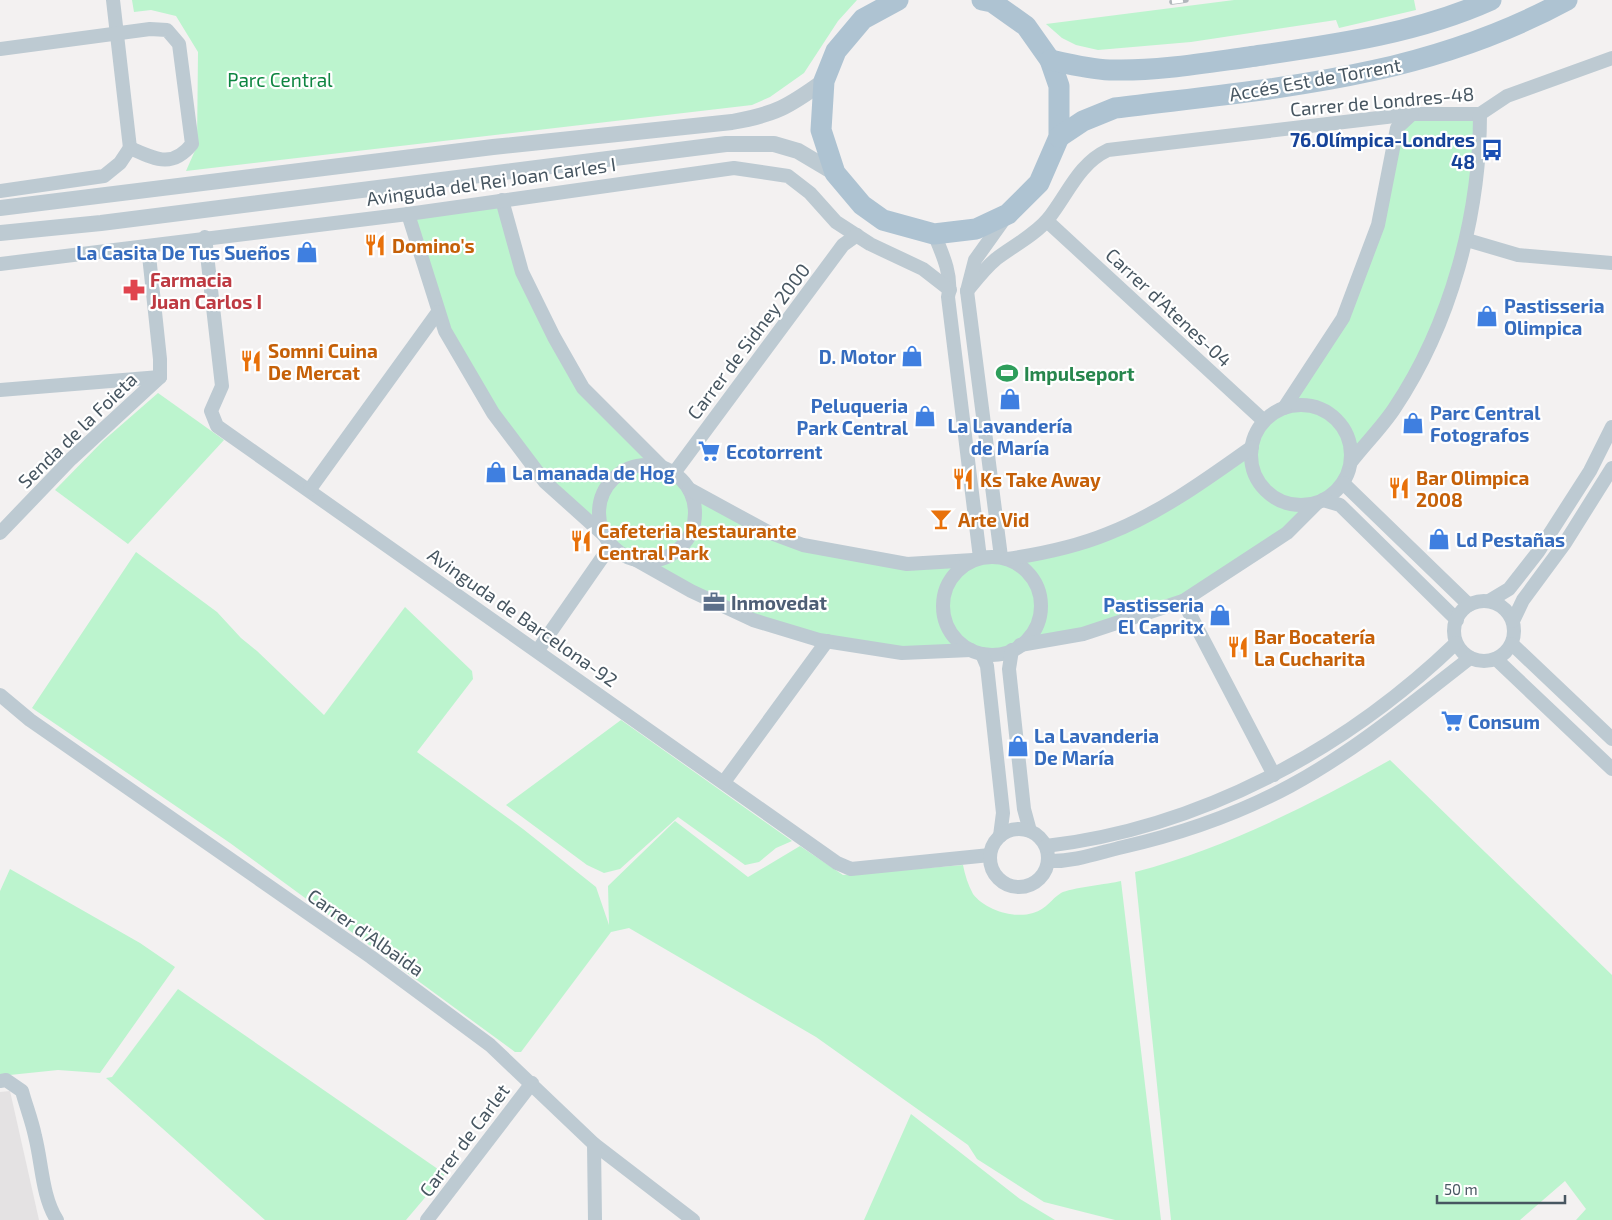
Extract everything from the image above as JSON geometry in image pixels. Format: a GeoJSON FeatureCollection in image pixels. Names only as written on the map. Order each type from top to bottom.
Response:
{"type":"FeatureCollection","features":[{"type":"Feature","properties":{"kind":"main road"},"geometry":{"type":"LineString","coordinates":[[898,0],[876,7],[836,51],[824,81],[821,130],[835,173],[862,205],[883,220],[934,234],[976,229],[1008,214],[1039,183],[1059,137],[1059,86],[1050,60],[1026,26],[992,2],[982,0]]}},
{"type":"Feature","properties":{"kind":"main road","name":"Accés Est de Torrent"},"geometry":{"type":"LineString","coordinates":[[1050,60],[1098,69],[1125,70],[1228,60],[1358,40],[1418,25],[1492,0]]}},
{"type":"Feature","properties":{"kind":"main road","name":"Accés Est de Torrent"},"geometry":{"type":"LineString","coordinates":[[1059,137],[1083,120],[1115,108],[1321,82],[1430,58],[1503,32],[1567,0]]}},
{"type":"Feature","properties":{"kind":"street"},"geometry":{"type":"LineString","coordinates":[[0,191],[104,176],[120,163],[130,148],[113,0]]}},
{"type":"Feature","properties":{"kind":"street"},"geometry":{"type":"LineString","coordinates":[[0,50],[150,29],[167,30],[179,44],[192,144],[183,155],[158,161],[130,148]]}},
{"type":"Feature","properties":{"kind":"street","name":"Carrer de Londres-48"},"geometry":{"type":"LineString","coordinates":[[968,291],[995,260],[1046,221],[1068,191],[1080,169],[1095,156],[1108,150],[1412,114],[1480,114],[1506,96],[1612,58]]}},
{"type":"Feature","properties":{"kind":"street","name":"Avinguda del Rei Joan Carles I"},"geometry":{"type":"LineString","coordinates":[[0,208],[484,148],[732,122],[766,115],[790,105],[824,81]]}},
{"type":"Feature","properties":{"kind":"street"},"geometry":{"type":"LineString","coordinates":[[1412,114],[1397,128],[1378,225],[1343,318],[1284,408],[1264,421],[1257,431],[1252,447],[1252,463],[1259,483],[1276,498],[1294,505],[1320,501],[1340,506],[1456,620]]}},
{"type":"Feature","properties":{"kind":"street"},"geometry":{"type":"LineString","coordinates":[[408,214],[445,331],[492,413],[544,482],[622,554],[691,591],[753,620],[828,641],[902,653],[977,652],[997,654],[1016,648],[1083,634],[1182,601],[1287,533],[1320,501],[1344,483],[1351,462],[1394,409],[1426,352],[1458,274],[1468,240],[1480,114]]}},
{"type":"Feature","properties":{"kind":"street","name":"Avinguda del Rei Joan Carles I"},"geometry":{"type":"LineString","coordinates":[[0,233],[101,223],[726,144],[774,144],[798,151],[835,173]]}},
{"type":"Feature","properties":{"kind":"street","name":"Avinguda del Rei Joan Carles I"},"geometry":{"type":"LineString","coordinates":[[0,264],[205,237],[408,214],[734,168],[753,169],[788,176],[810,193],[836,222],[870,244],[923,270],[950,290]]}},
{"type":"Feature","properties":{"kind":"street"},"geometry":{"type":"LineString","coordinates":[[502,200],[525,279],[554,337],[583,388],[689,489],[768,532],[803,545],[907,564],[1004,558],[1047,553],[1107,535],[1204,482],[1252,447]]}},
{"type":"Feature","properties":{"kind":"street"},"geometry":{"type":"LineString","coordinates":[[1004,558],[968,291],[976,260],[1008,214]]}},
{"type":"Feature","properties":{"kind":"street","name":"Carrer d'Atenes-04"},"geometry":{"type":"LineString","coordinates":[[1046,221],[1264,421]]}},
{"type":"Feature","properties":{"kind":"street"},"geometry":{"type":"LineString","coordinates":[[934,234],[946,261],[950,290],[948,297],[977,559]]}},
{"type":"Feature","properties":{"kind":"street","name":"Carrer de Sidney 2000"},"geometry":{"type":"LineString","coordinates":[[668,470],[843,244],[857,235]]}},
{"type":"Feature","properties":{"kind":"street","name":"Avinguda de Barcelona-92"},"geometry":{"type":"LineString","coordinates":[[205,237],[222,386],[212,411],[217,426],[310,489],[837,863],[850,868],[990,855]]}},
{"type":"Feature","properties":{"kind":"street"},"geometry":{"type":"LineString","coordinates":[[1468,240],[1518,254],[1612,263]]}},
{"type":"Feature","properties":{"kind":"street"},"geometry":{"type":"LineString","coordinates":[[0,390],[160,377],[160,359],[148,246]]}},
{"type":"Feature","properties":{"kind":"street"},"geometry":{"type":"LineString","coordinates":[[310,489],[438,312]]}},
{"type":"Feature","properties":{"kind":"street","name":"Senda de la Foieta"},"geometry":{"type":"LineString","coordinates":[[0,533],[71,459],[160,377]]}},
{"type":"Feature","properties":{"kind":"street"},"geometry":{"type":"LineString","coordinates":[[1284,408],[1307,405],[1331,414],[1342,425],[1350,444],[1351,462]]}},
{"type":"Feature","properties":{"kind":"street"},"geometry":{"type":"LineString","coordinates":[[1489,601],[1502,606],[1513,621],[1515,634],[1507,652],[1496,659],[1480,661],[1470,658],[1456,643],[1454,628],[1456,620],[1462,611],[1469,606],[1489,601],[1509,589],[1538,552],[1590,471],[1612,427]]}},
{"type":"Feature","properties":{"kind":"street"},"geometry":{"type":"LineString","coordinates":[[608,540],[600,521],[600,506],[604,492],[612,480],[622,472],[635,466],[649,465],[668,470]]}},
{"type":"Feature","properties":{"kind":"street"},"geometry":{"type":"LineString","coordinates":[[1513,621],[1523,600],[1565,543],[1612,468]]}},
{"type":"Feature","properties":{"kind":"street"},"geometry":{"type":"LineString","coordinates":[[1344,483],[1469,606]]}},
{"type":"Feature","properties":{"kind":"street"},"geometry":{"type":"LineString","coordinates":[[636,560],[651,561],[666,557],[679,550],[688,538],[695,522],[695,505],[689,489]]}},
{"type":"Feature","properties":{"kind":"street"},"geometry":{"type":"LineString","coordinates":[[538,650],[608,540]]}},
{"type":"Feature","properties":{"kind":"street"},"geometry":{"type":"LineString","coordinates":[[1004,558],[1022,567],[1034,580],[1040,596],[1037,624],[1030,636],[1016,648],[1009,669],[1024,809],[1030,831]]}},
{"type":"Feature","properties":{"kind":"street"},"geometry":{"type":"LineString","coordinates":[[977,559],[957,571],[946,588],[943,607],[944,618],[951,633],[962,645],[977,652],[987,666],[1003,813],[1000,836],[990,855],[992,867],[997,876],[1013,887],[1028,886],[1038,881],[1043,876],[1048,861],[1046,846],[1038,835],[1030,831],[1013,829],[1000,836]]}},
{"type":"Feature","properties":{"kind":"street"},"geometry":{"type":"LineString","coordinates":[[1182,601],[1274,775]]}},
{"type":"Feature","properties":{"kind":"street"},"geometry":{"type":"LineString","coordinates":[[724,782],[828,641]]}},
{"type":"Feature","properties":{"kind":"street"},"geometry":{"type":"LineString","coordinates":[[1046,846],[1101,836],[1175,817],[1233,795],[1274,775],[1384,704],[1410,685],[1456,643]]}},
{"type":"Feature","properties":{"kind":"street"},"geometry":{"type":"LineString","coordinates":[[1512,644],[1612,739]]}},
{"type":"Feature","properties":{"kind":"street"},"geometry":{"type":"LineString","coordinates":[[1048,861],[1066,862],[1159,839],[1270,796],[1321,768],[1372,734],[1470,658]]}},
{"type":"Feature","properties":{"kind":"street"},"geometry":{"type":"LineString","coordinates":[[1496,659],[1612,769]]}},
{"type":"Feature","properties":{"kind":"street","name":"Carrer d'Albaida"},"geometry":{"type":"LineString","coordinates":[[0,695],[30,720],[371,957],[490,1045],[532,1082],[594,1144],[693,1220]]}},
{"type":"Feature","properties":{"kind":"street"},"geometry":{"type":"LineString","coordinates":[[3,1081],[22,1091],[53,1214],[57,1220]]}},
{"type":"Feature","properties":{"kind":"street","name":"Carrer de Carlet"},"geometry":{"type":"LineString","coordinates":[[427,1220],[532,1082]]}},
{"type":"Feature","properties":{"kind":"street"},"geometry":{"type":"LineString","coordinates":[[594,1144],[595,1220]]}},
{"type":"Feature","properties":{"kind":"shaded area"},"geometry":{"type":"Polygon","coordinates":[[[10,1091],[39,1220],[0,1220],[0,1092],[10,1091]]]}},
{"type":"Feature","properties":{"kind":"green space","name":"Parc Central"},"geometry":{"type":"Polygon","coordinates":[[[132,0],[857,0],[838,21],[804,73],[770,97],[752,105],[186,171],[197,146],[198,52],[176,16],[151,10],[134,12],[132,0]]]}},
{"type":"Feature","properties":{"kind":"green space"},"geometry":{"type":"Polygon","coordinates":[[[1234,0],[1414,0],[1416,10],[1339,28],[1336,20],[1191,42],[1098,50],[1076,45],[1062,38],[1046,24],[1234,0]]]}},
{"type":"Feature","properties":{"kind":"green space"},"geometry":{"type":"Polygon","coordinates":[[[1412,114],[1480,114],[1467,240],[1426,352],[1351,462],[1343,483],[1201,590],[1136,618],[982,654],[953,632],[971,650],[902,653],[753,620],[611,545],[545,482],[445,331],[408,217],[502,200],[522,272],[567,360],[662,467],[674,473],[689,489],[768,532],[907,564],[1001,557],[1107,535],[1252,447],[1264,421],[1284,408],[1343,318],[1378,225],[1397,128],[1412,114]]]}},
{"type":"Feature","properties":{"kind":"green space"},"geometry":{"type":"Polygon","coordinates":[[[158,393],[224,440],[128,544],[55,490],[103,441],[158,393]]]}},
{"type":"Feature","properties":{"kind":"green space"},"geometry":{"type":"Polygon","coordinates":[[[136,552],[217,612],[241,638],[324,715],[405,607],[472,671],[473,679],[417,752],[523,829],[596,887],[609,925],[608,886],[675,821],[748,877],[800,846],[843,875],[963,865],[973,894],[978,900],[992,909],[1009,914],[1025,915],[1033,913],[1042,909],[1058,895],[1066,891],[1121,881],[1161,1220],[1115,1220],[1044,1202],[977,1159],[968,1145],[816,1037],[629,928],[611,932],[521,1052],[515,1052],[230,843],[32,708],[136,552]]]}},
{"type":"Feature","properties":{"kind":"green space"},"geometry":{"type":"Polygon","coordinates":[[[621,720],[792,841],[776,848],[759,862],[745,865],[678,817],[620,869],[604,873],[587,865],[506,805],[621,720]]]}},
{"type":"Feature","properties":{"kind":"green space"},"geometry":{"type":"Polygon","coordinates":[[[1390,760],[1612,975],[1612,1220],[1576,1220],[1586,1209],[1565,1181],[1520,1220],[1171,1220],[1135,872],[1202,851],[1266,824],[1328,794],[1390,760]]]}},
{"type":"Feature","properties":{"kind":"green space"},"geometry":{"type":"Polygon","coordinates":[[[10,869],[140,943],[175,967],[100,1073],[58,1070],[0,1076],[0,891],[10,869]]]}},
{"type":"Feature","properties":{"kind":"green space"},"geometry":{"type":"Polygon","coordinates":[[[178,989],[445,1174],[406,1220],[265,1220],[106,1078],[112,1077],[178,989]]]}},
{"type":"Feature","properties":{"kind":"green space"},"geometry":{"type":"Polygon","coordinates":[[[911,1114],[1020,1199],[1055,1220],[864,1220],[911,1114]]]}},
{"type":"Feature","properties":{"kind":"railway"},"geometry":{"type":"LineString","coordinates":[[1172,2],[1186,0]]}},
{"type":"Feature","properties":{"kind":"place","name":"76.Olímpica-Londres 48"},"geometry":{"type":"Point","coordinates":[1492,150]}},
{"type":"Feature","properties":{"kind":"place","name":"Domino's"},"geometry":{"type":"Point","coordinates":[375,245]}},
{"type":"Feature","properties":{"kind":"place","name":"La Casita De Tus Sueños"},"geometry":{"type":"Point","coordinates":[307,252]}},
{"type":"Feature","properties":{"kind":"place","name":"Farmacia Juan Carlos I"},"geometry":{"type":"Point","coordinates":[134,290]}},
{"type":"Feature","properties":{"kind":"place","name":"Pastisseria Olimpica"},"geometry":{"type":"Point","coordinates":[1487,316]}},
{"type":"Feature","properties":{"kind":"place","name":"D. Motor"},"geometry":{"type":"Point","coordinates":[912,356]}},
{"type":"Feature","properties":{"kind":"place","name":"Somni Cuina De Mercat"},"geometry":{"type":"Point","coordinates":[251,361]}},
{"type":"Feature","properties":{"kind":"place","name":"Impulseport"},"geometry":{"type":"Point","coordinates":[1007,373]}},
{"type":"Feature","properties":{"kind":"place","name":"La Lavandería de María"},"geometry":{"type":"Point","coordinates":[1010,399]}},
{"type":"Feature","properties":{"kind":"place","name":"Peluqueria Park Central"},"geometry":{"type":"Point","coordinates":[925,416]}},
{"type":"Feature","properties":{"kind":"place","name":"Parc Central Fotografos"},"geometry":{"type":"Point","coordinates":[1413,423]}},
{"type":"Feature","properties":{"kind":"place","name":"Ecotorrent"},"geometry":{"type":"Point","coordinates":[709,451]}},
{"type":"Feature","properties":{"kind":"place","name":"La manada de Hog"},"geometry":{"type":"Point","coordinates":[496,472]}},
{"type":"Feature","properties":{"kind":"place","name":"Ks Take Away"},"geometry":{"type":"Point","coordinates":[963,479]}},
{"type":"Feature","properties":{"kind":"place","name":"Bar Olimpica 2008"},"geometry":{"type":"Point","coordinates":[1399,488]}},
{"type":"Feature","properties":{"kind":"place","name":"Arte Vid"},"geometry":{"type":"Point","coordinates":[941,519]}},
{"type":"Feature","properties":{"kind":"place","name":"Ld Pestañas"},"geometry":{"type":"Point","coordinates":[1439,539]}},
{"type":"Feature","properties":{"kind":"place","name":"Cafeteria Restaurante Central Park"},"geometry":{"type":"Point","coordinates":[581,541]}},
{"type":"Feature","properties":{"kind":"place","name":"Inmovedat"},"geometry":{"type":"Point","coordinates":[714,602]}},
{"type":"Feature","properties":{"kind":"place","name":"Pastisseria El Capritx"},"geometry":{"type":"Point","coordinates":[1220,615]}},
{"type":"Feature","properties":{"kind":"place","name":"Bar Bocatería La Cucharita"},"geometry":{"type":"Point","coordinates":[1238,647]}},
{"type":"Feature","properties":{"kind":"place","name":"Consum"},"geometry":{"type":"Point","coordinates":[1452,721]}},
{"type":"Feature","properties":{"kind":"place","name":"La Lavanderia De María"},"geometry":{"type":"Point","coordinates":[1018,746]}}]}
